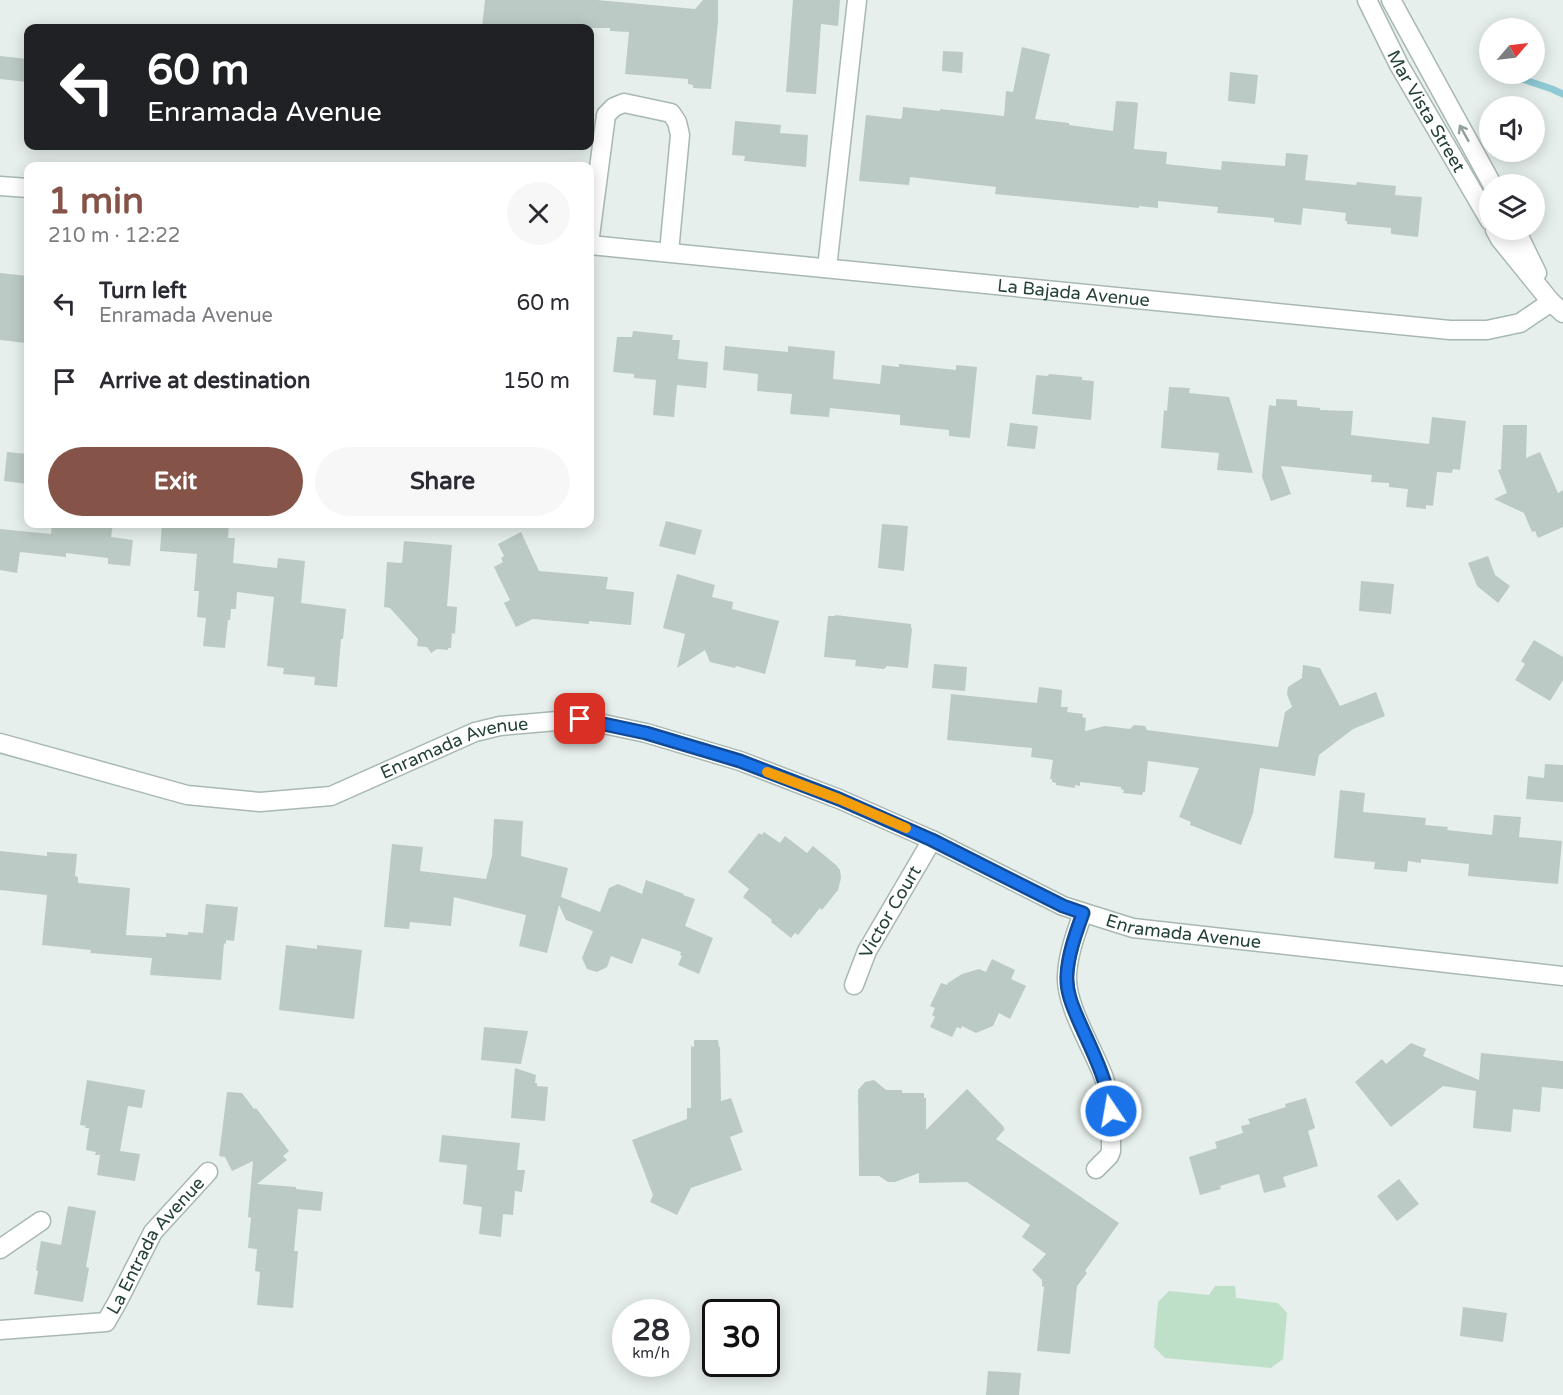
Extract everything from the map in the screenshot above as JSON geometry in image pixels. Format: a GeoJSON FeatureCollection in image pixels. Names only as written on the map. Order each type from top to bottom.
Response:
{"type":"FeatureCollection","features":[{"type":"Feature","properties":{"kind":"street"},"geometry":{"type":"LineString","coordinates":[[827,268],[857,0]]}},
{"type":"Feature","properties":{"kind":"street","name":"Mar Vista Street"},"geometry":{"type":"LineString","coordinates":[[1368,0],[1399,65],[1479,202]]}},
{"type":"Feature","properties":{"kind":"street","name":"Mar Vista Street"},"geometry":{"type":"LineString","coordinates":[[1391,0],[1487,174]]}},
{"type":"Feature","properties":{"kind":"street"},"geometry":{"type":"LineString","coordinates":[[594,206],[606,115],[614,106],[624,103],[671,113],[677,122],[680,135],[669,252]]}},
{"type":"Feature","properties":{"kind":"street"},"geometry":{"type":"LineString","coordinates":[[0,186],[24,188]]}},
{"type":"Feature","properties":{"kind":"street"},"geometry":{"type":"LineString","coordinates":[[1501,240],[1557,307]]}},
{"type":"Feature","properties":{"kind":"street"},"geometry":{"type":"LineString","coordinates":[[1521,240],[1557,307]]}},
{"type":"Feature","properties":{"kind":"street","name":"La Bajada Avenue"},"geometry":{"type":"LineString","coordinates":[[594,244],[1450,330],[1487,330],[1520,323],[1557,307]]}},
{"type":"Feature","properties":{"kind":"street","name":"Enramada Avenue"},"geometry":{"type":"LineString","coordinates":[[0,744],[187,795],[260,802],[331,796],[475,732],[500,726],[580,719],[646,733],[740,761],[839,799],[932,840],[1063,906],[1132,928],[1563,976]]}},
{"type":"Feature","properties":{"kind":"street","name":"Victor Court"},"geometry":{"type":"LineString","coordinates":[[854,985],[867,951],[932,840]]}},
{"type":"Feature","properties":{"kind":"street"},"geometry":{"type":"LineString","coordinates":[[1083,913],[1066,975],[1068,996],[1100,1069],[1109,1097],[1111,1151],[1096,1169]]}},
{"type":"Feature","properties":{"kind":"street","name":"La Entrada Avenue"},"geometry":{"type":"LineString","coordinates":[[0,1330],[105,1322],[153,1232],[208,1172]]}},
{"type":"Feature","properties":{"kind":"street"},"geometry":{"type":"LineString","coordinates":[[0,1249],[41,1221]]}},
{"type":"Feature","properties":{"kind":"green space"},"geometry":{"type":"Polygon","coordinates":[[[1215,1286],[1235,1286],[1236,1298],[1278,1303],[1287,1313],[1283,1359],[1271,1368],[1165,1358],[1154,1347],[1158,1302],[1169,1291],[1209,1295],[1215,1286]]]}},
{"type":"Feature","properties":{"kind":"building"},"geometry":{"type":"Polygon","coordinates":[[[485,0],[597,0],[695,9],[703,0],[718,0],[711,89],[693,88],[693,85],[688,84],[688,79],[625,74],[629,32],[610,31],[610,28],[594,28],[594,24],[482,24],[485,0]]]}},
{"type":"Feature","properties":{"kind":"building"},"geometry":{"type":"Polygon","coordinates":[[[793,0],[840,0],[838,26],[821,24],[816,94],[786,92],[793,0]]]}},
{"type":"Feature","properties":{"kind":"building"},"geometry":{"type":"Polygon","coordinates":[[[1022,47],[1050,54],[1035,119],[1113,131],[1116,101],[1134,102],[1138,103],[1134,149],[1167,152],[1166,164],[1221,170],[1222,161],[1285,166],[1286,153],[1308,155],[1305,180],[1396,186],[1395,195],[1422,197],[1418,237],[1391,234],[1391,228],[1347,224],[1346,213],[1303,208],[1301,225],[1274,222],[1274,218],[1217,213],[1218,207],[1158,201],[1158,208],[1139,206],[1139,208],[995,194],[996,187],[910,177],[909,185],[859,181],[866,115],[900,119],[903,107],[1004,116],[1006,91],[1013,92],[1022,47]]]}},
{"type":"Feature","properties":{"kind":"building"},"geometry":{"type":"Polygon","coordinates":[[[943,51],[963,52],[962,73],[942,71],[943,51]]]}},
{"type":"Feature","properties":{"kind":"building"},"geometry":{"type":"Polygon","coordinates":[[[0,56],[24,59],[24,82],[0,79],[0,56]]]}},
{"type":"Feature","properties":{"kind":"building"},"geometry":{"type":"Polygon","coordinates":[[[1230,72],[1258,75],[1255,104],[1228,101],[1230,72]]]}},
{"type":"Feature","properties":{"kind":"building"},"geometry":{"type":"Polygon","coordinates":[[[735,121],[781,125],[780,133],[808,135],[806,167],[744,161],[745,156],[732,155],[735,121]]]}},
{"type":"Feature","properties":{"kind":"building"},"geometry":{"type":"Polygon","coordinates":[[[0,273],[24,276],[24,343],[0,340],[0,273]]]}},
{"type":"Feature","properties":{"kind":"building"},"geometry":{"type":"Polygon","coordinates":[[[633,331],[673,335],[672,340],[680,340],[678,359],[708,362],[706,388],[677,385],[674,417],[653,415],[656,380],[634,378],[634,374],[613,372],[617,337],[632,337],[633,331]]]}},
{"type":"Feature","properties":{"kind":"building"},"geometry":{"type":"Polygon","coordinates":[[[725,346],[788,352],[788,346],[835,351],[833,379],[880,384],[882,365],[899,367],[899,364],[956,370],[956,365],[977,367],[970,438],[949,436],[949,430],[900,425],[900,415],[830,408],[829,417],[790,414],[792,394],[757,391],[758,374],[723,370],[725,346]]]}},
{"type":"Feature","properties":{"kind":"building"},"geometry":{"type":"Polygon","coordinates":[[[1049,374],[1082,377],[1082,380],[1094,381],[1091,420],[1032,414],[1036,375],[1048,376],[1049,374]]]}},
{"type":"Feature","properties":{"kind":"building"},"geometry":{"type":"Polygon","coordinates":[[[1169,387],[1190,388],[1189,393],[1229,397],[1253,473],[1217,470],[1219,453],[1161,448],[1164,410],[1167,411],[1169,387]]]}},
{"type":"Feature","properties":{"kind":"building"},"geometry":{"type":"Polygon","coordinates":[[[1276,399],[1297,400],[1297,406],[1320,408],[1320,410],[1353,411],[1351,435],[1429,444],[1432,417],[1466,421],[1460,470],[1453,469],[1452,473],[1437,472],[1433,506],[1426,505],[1426,509],[1406,507],[1408,489],[1389,487],[1389,483],[1371,482],[1372,475],[1281,466],[1291,494],[1271,501],[1262,477],[1269,405],[1276,406],[1276,399]]]}},
{"type":"Feature","properties":{"kind":"building"},"geometry":{"type":"Polygon","coordinates":[[[1010,423],[1038,426],[1035,449],[1007,446],[1010,423]]]}},
{"type":"Feature","properties":{"kind":"building"},"geometry":{"type":"Polygon","coordinates":[[[1503,425],[1527,425],[1526,458],[1540,452],[1558,493],[1563,490],[1563,527],[1538,538],[1535,531],[1532,532],[1524,513],[1494,499],[1507,493],[1498,470],[1501,469],[1503,425]]]}},
{"type":"Feature","properties":{"kind":"building"},"geometry":{"type":"Polygon","coordinates":[[[7,452],[24,454],[24,484],[4,481],[7,452]]]}},
{"type":"Feature","properties":{"kind":"building"},"geometry":{"type":"Polygon","coordinates":[[[666,521],[702,530],[695,555],[659,546],[666,521]]]}},
{"type":"Feature","properties":{"kind":"building"},"geometry":{"type":"Polygon","coordinates":[[[882,524],[908,526],[904,571],[878,568],[882,524]]]}},
{"type":"Feature","properties":{"kind":"building"},"geometry":{"type":"Polygon","coordinates":[[[52,528],[112,528],[111,537],[133,540],[130,566],[108,564],[108,558],[66,553],[66,557],[20,552],[17,573],[0,570],[0,529],[51,534],[52,528]]]}},
{"type":"Feature","properties":{"kind":"building"},"geometry":{"type":"Polygon","coordinates":[[[162,528],[229,528],[228,538],[235,538],[233,563],[277,568],[278,558],[305,561],[301,603],[346,609],[337,687],[314,685],[315,677],[283,674],[284,668],[267,666],[274,597],[237,592],[236,609],[231,609],[230,620],[228,620],[225,648],[203,646],[206,618],[197,617],[199,591],[194,591],[197,554],[160,551],[162,528]]]}},
{"type":"Feature","properties":{"kind":"building"},"geometry":{"type":"Polygon","coordinates":[[[521,532],[539,571],[608,577],[606,589],[634,592],[631,625],[533,619],[516,627],[504,603],[510,600],[494,567],[503,562],[501,558],[504,556],[498,544],[521,532]]]}},
{"type":"Feature","properties":{"kind":"building"},"geometry":{"type":"Polygon","coordinates":[[[404,541],[452,545],[447,606],[457,607],[455,634],[452,633],[451,648],[448,650],[437,649],[431,653],[427,647],[417,646],[418,639],[390,608],[384,607],[387,562],[402,563],[404,541]]]}},
{"type":"Feature","properties":{"kind":"building"},"geometry":{"type":"Polygon","coordinates":[[[1488,556],[1495,575],[1510,586],[1498,603],[1477,586],[1468,563],[1488,556]]]}},
{"type":"Feature","properties":{"kind":"building"},"geometry":{"type":"Polygon","coordinates":[[[677,574],[715,585],[712,597],[733,602],[732,609],[779,621],[765,674],[710,662],[705,650],[677,668],[685,634],[663,628],[677,574]]]}},
{"type":"Feature","properties":{"kind":"building"},"geometry":{"type":"Polygon","coordinates":[[[1361,581],[1394,584],[1391,614],[1359,611],[1361,581]]]}},
{"type":"Feature","properties":{"kind":"building"},"geometry":{"type":"Polygon","coordinates":[[[828,616],[911,624],[908,668],[887,666],[884,669],[855,666],[856,660],[824,657],[828,616]]]}},
{"type":"Feature","properties":{"kind":"building"},"geometry":{"type":"Polygon","coordinates":[[[1534,640],[1563,657],[1563,680],[1550,701],[1515,680],[1525,664],[1521,661],[1534,640]]]}},
{"type":"Feature","properties":{"kind":"building"},"geometry":{"type":"Polygon","coordinates":[[[934,664],[967,667],[965,691],[932,688],[934,664]]]}},
{"type":"Feature","properties":{"kind":"building"},"geometry":{"type":"Polygon","coordinates":[[[1303,665],[1320,668],[1340,706],[1376,692],[1385,716],[1353,729],[1319,755],[1315,776],[1260,768],[1253,813],[1241,845],[1190,825],[1191,822],[1179,817],[1199,768],[1148,761],[1145,792],[1142,795],[1123,793],[1124,790],[1121,787],[1080,782],[1080,786],[1075,785],[1075,788],[1056,785],[1052,782],[1050,779],[1053,760],[1031,757],[1032,748],[947,740],[951,694],[1037,703],[1039,687],[1062,690],[1061,707],[1068,707],[1067,712],[1083,714],[1082,717],[1086,718],[1085,731],[1105,726],[1130,729],[1134,725],[1145,726],[1147,730],[1278,747],[1285,712],[1292,707],[1287,694],[1288,687],[1302,678],[1303,665]]]}},
{"type":"Feature","properties":{"kind":"building"},"geometry":{"type":"Polygon","coordinates":[[[1545,764],[1563,765],[1563,802],[1526,799],[1528,776],[1544,778],[1545,764]]]}},
{"type":"Feature","properties":{"kind":"building"},"geometry":{"type":"Polygon","coordinates":[[[1340,790],[1365,793],[1363,812],[1426,818],[1425,825],[1448,827],[1447,830],[1492,835],[1494,815],[1521,817],[1519,837],[1562,841],[1558,884],[1468,876],[1469,864],[1421,859],[1421,863],[1408,861],[1407,872],[1374,869],[1375,862],[1334,858],[1340,790]]]}},
{"type":"Feature","properties":{"kind":"building"},"geometry":{"type":"Polygon","coordinates":[[[494,819],[523,821],[521,856],[568,868],[561,897],[600,912],[609,888],[618,884],[642,894],[646,880],[695,899],[685,926],[713,938],[699,974],[678,965],[682,956],[681,952],[642,938],[632,964],[611,956],[607,967],[597,972],[587,969],[582,958],[593,931],[566,920],[559,905],[547,953],[519,946],[526,915],[454,897],[451,926],[410,922],[409,929],[384,927],[392,844],[423,847],[420,871],[486,879],[492,856],[494,819]]]}},
{"type":"Feature","properties":{"kind":"building"},"geometry":{"type":"Polygon","coordinates":[[[764,832],[780,843],[785,836],[807,853],[813,846],[840,870],[838,890],[798,935],[795,933],[791,938],[743,897],[749,889],[728,872],[759,833],[762,835],[764,832]]]}},
{"type":"Feature","properties":{"kind":"building"},"geometry":{"type":"Polygon","coordinates":[[[0,851],[47,856],[47,852],[77,854],[75,876],[78,877],[78,883],[130,888],[126,935],[166,937],[166,933],[188,935],[188,932],[203,933],[206,904],[238,907],[234,941],[226,940],[226,944],[224,943],[221,980],[150,975],[152,958],[90,953],[91,950],[42,945],[47,895],[0,890],[0,851]]]}},
{"type":"Feature","properties":{"kind":"building"},"geometry":{"type":"Polygon","coordinates":[[[286,945],[317,949],[317,945],[362,950],[354,1019],[279,1010],[286,945]]]}},
{"type":"Feature","properties":{"kind":"building"},"geometry":{"type":"Polygon","coordinates":[[[992,959],[1015,970],[1011,979],[1026,986],[1010,1019],[999,1013],[993,1026],[976,1033],[962,1026],[961,1029],[957,1027],[952,1037],[930,1027],[935,1017],[932,1015],[935,1008],[930,1006],[941,983],[947,985],[962,974],[979,969],[986,972],[992,959]]]}},
{"type":"Feature","properties":{"kind":"building"},"geometry":{"type":"Polygon","coordinates":[[[484,1027],[528,1031],[521,1064],[481,1060],[484,1027]]]}},
{"type":"Feature","properties":{"kind":"building"},"geometry":{"type":"Polygon","coordinates":[[[694,1040],[718,1040],[721,1101],[731,1098],[743,1132],[730,1137],[742,1170],[691,1188],[677,1215],[650,1202],[653,1195],[632,1140],[687,1119],[687,1108],[691,1108],[691,1046],[694,1047],[694,1040]]]}},
{"type":"Feature","properties":{"kind":"building"},"geometry":{"type":"Polygon","coordinates":[[[1411,1043],[1426,1049],[1423,1056],[1479,1080],[1481,1053],[1563,1061],[1563,1089],[1542,1087],[1540,1112],[1513,1109],[1511,1132],[1473,1128],[1476,1091],[1443,1086],[1391,1127],[1355,1082],[1382,1059],[1386,1064],[1411,1043]]]}},
{"type":"Feature","properties":{"kind":"building"},"geometry":{"type":"Polygon","coordinates":[[[515,1068],[536,1075],[537,1086],[548,1087],[545,1121],[511,1118],[515,1068]]]}},
{"type":"Feature","properties":{"kind":"building"},"geometry":{"type":"Polygon","coordinates":[[[87,1080],[145,1090],[142,1108],[128,1106],[120,1151],[140,1154],[135,1181],[97,1175],[100,1155],[86,1150],[89,1128],[80,1125],[87,1080]]]}},
{"type":"Feature","properties":{"kind":"building"},"geometry":{"type":"Polygon","coordinates":[[[874,1080],[886,1090],[924,1093],[926,1130],[967,1089],[1004,1127],[1005,1129],[996,1139],[1119,1223],[1077,1286],[1070,1354],[1037,1351],[1044,1287],[1042,1280],[1032,1270],[1046,1254],[1022,1237],[1030,1225],[967,1182],[919,1183],[919,1173],[895,1182],[888,1182],[879,1176],[859,1176],[858,1090],[865,1082],[874,1080]]]}},
{"type":"Feature","properties":{"kind":"building"},"geometry":{"type":"Polygon","coordinates":[[[227,1092],[242,1093],[289,1151],[283,1156],[287,1160],[257,1184],[323,1192],[321,1211],[298,1209],[294,1251],[298,1251],[293,1308],[257,1305],[260,1272],[255,1271],[257,1249],[248,1248],[253,1161],[232,1171],[225,1157],[219,1156],[227,1092]]]}},
{"type":"Feature","properties":{"kind":"building"},"geometry":{"type":"Polygon","coordinates":[[[1306,1098],[1315,1128],[1308,1131],[1318,1166],[1283,1177],[1286,1187],[1264,1193],[1259,1174],[1200,1195],[1189,1157],[1217,1148],[1215,1142],[1243,1133],[1241,1126],[1250,1124],[1248,1119],[1306,1098]]]}},
{"type":"Feature","properties":{"kind":"building"},"geometry":{"type":"Polygon","coordinates":[[[442,1135],[520,1143],[517,1170],[525,1170],[522,1192],[515,1191],[513,1215],[503,1214],[501,1237],[479,1234],[482,1207],[463,1204],[467,1165],[439,1162],[442,1135]]]}},
{"type":"Feature","properties":{"kind":"building"},"geometry":{"type":"Polygon","coordinates":[[[1399,1179],[1419,1204],[1397,1221],[1377,1196],[1399,1179]]]}},
{"type":"Feature","properties":{"kind":"building"},"geometry":{"type":"Polygon","coordinates":[[[68,1206],[96,1211],[86,1267],[89,1268],[83,1302],[34,1294],[41,1241],[61,1245],[68,1206]]]}},
{"type":"Feature","properties":{"kind":"building"},"geometry":{"type":"Polygon","coordinates":[[[1463,1307],[1507,1313],[1503,1342],[1460,1336],[1463,1307]]]}},
{"type":"Feature","properties":{"kind":"building"},"geometry":{"type":"Polygon","coordinates":[[[988,1371],[1021,1373],[1019,1395],[986,1395],[988,1371]]]}},
{"type":"Feature","properties":{"kind":"waterway"},"geometry":{"type":"LineString","coordinates":[[1537,84],[1563,94]]}},
{"type":"Feature","properties":{"kind":"slow traffic"},"geometry":{"type":"LineString","coordinates":[[767,772],[839,799],[906,828]]}},
{"type":"Feature","properties":{"kind":"route"},"geometry":{"type":"LineString","coordinates":[[580,719],[646,733],[740,761],[839,799],[932,840],[1063,906],[1083,913],[1066,975],[1068,996],[1100,1069],[1111,1111]]}}]}
